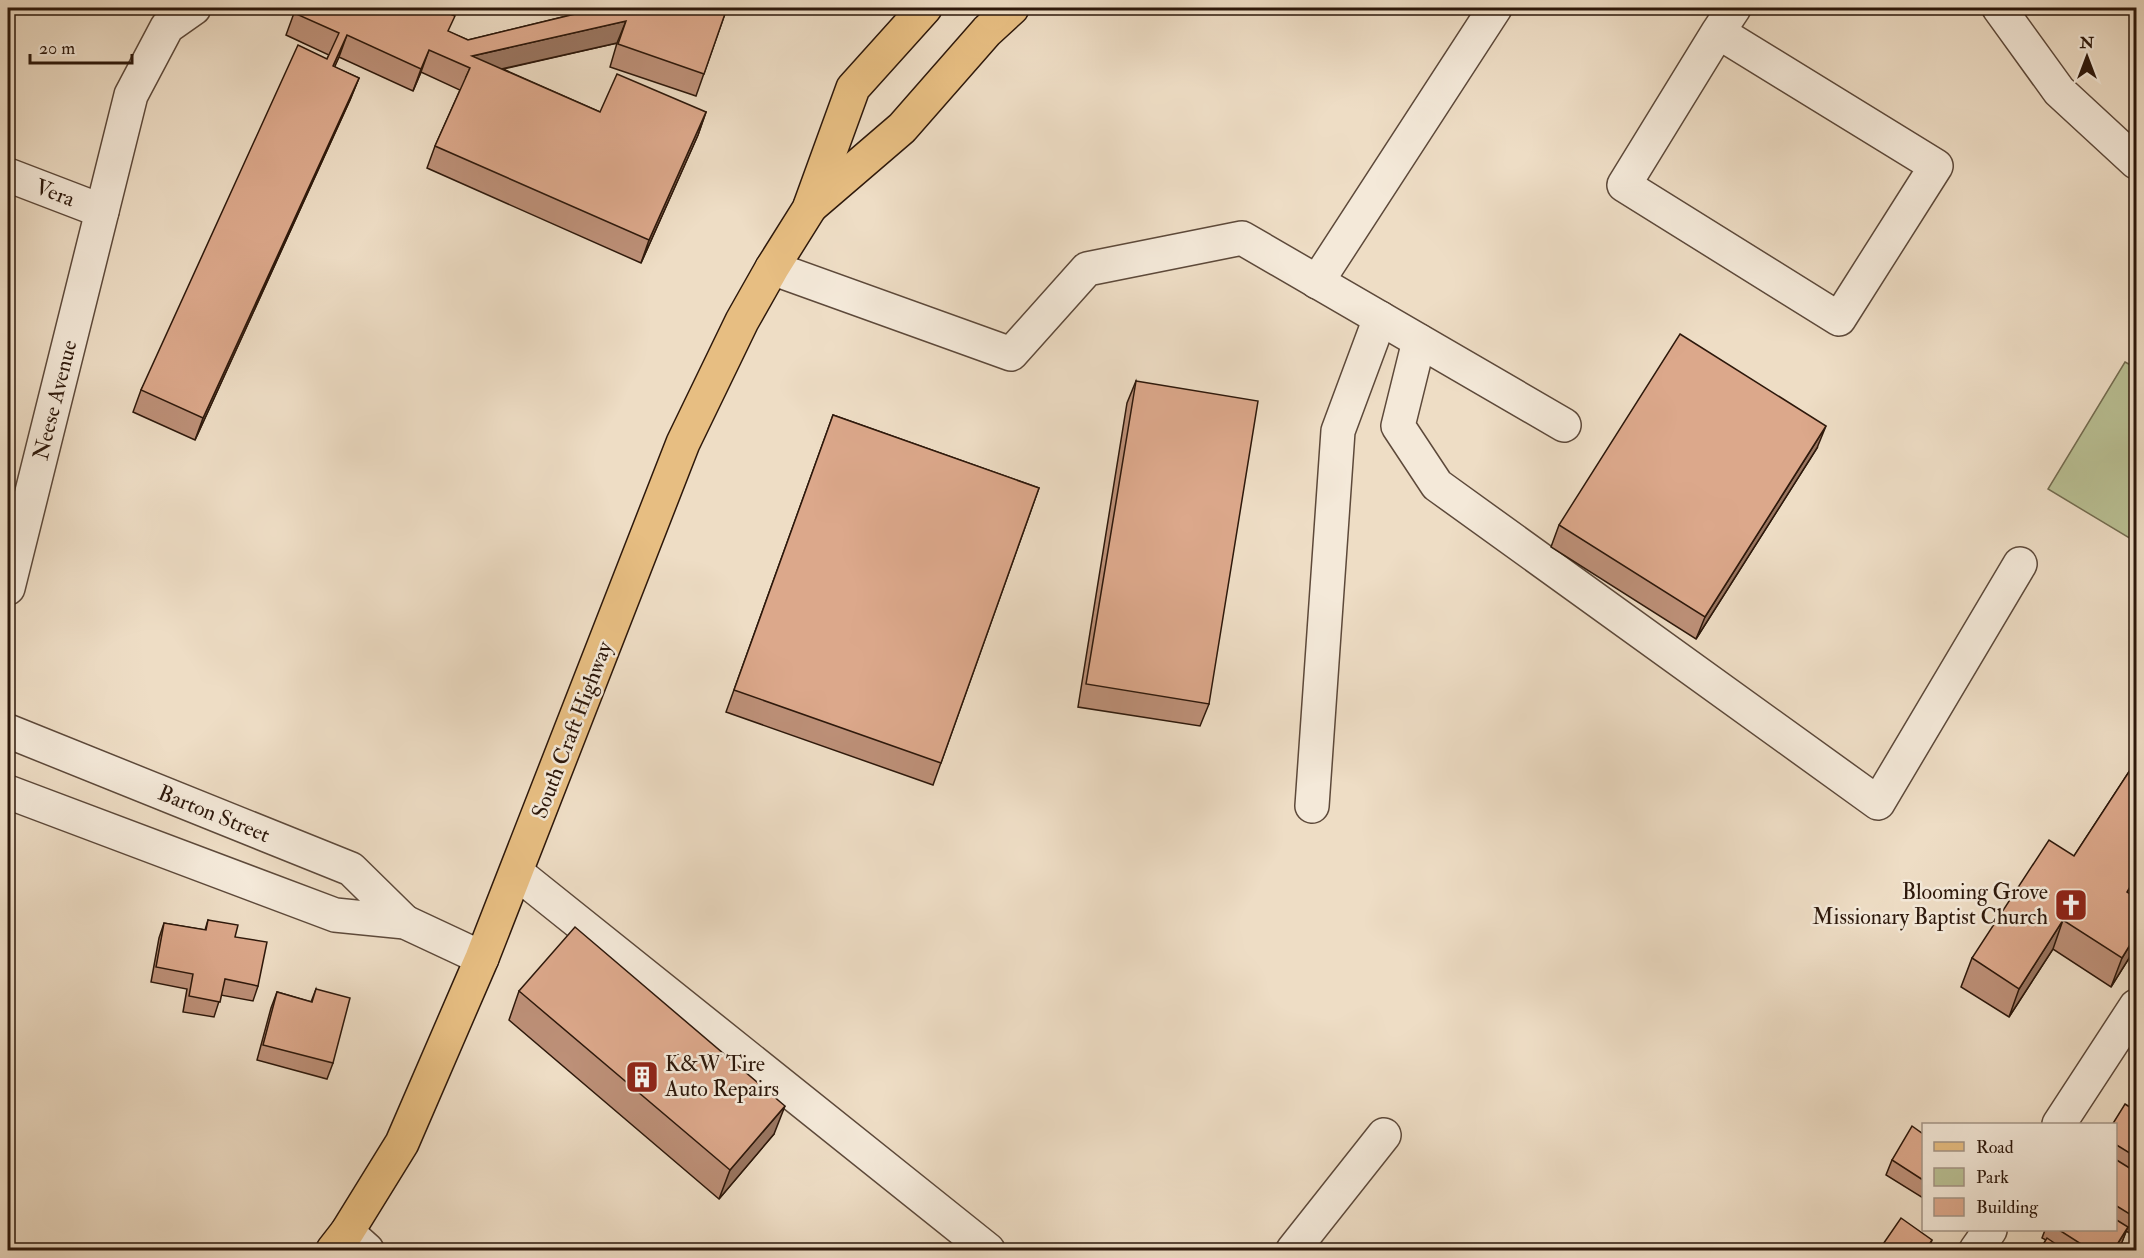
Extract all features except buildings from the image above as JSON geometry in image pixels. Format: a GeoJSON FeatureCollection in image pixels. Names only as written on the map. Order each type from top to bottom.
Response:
{"type":"FeatureCollection","features":[{"type":"Feature","properties":{"kind":"main road","name":"South Craft Highway"},"geometry":{"type":"LineString","coordinates":[[349,1244],[402,1143],[482,958],[683,443],[742,321],[808,208],[853,87],[925,8]]}},
{"type":"Feature","properties":{"kind":"main road","name":"South Craft Highway"},"geometry":{"type":"LineString","coordinates":[[808,208],[902,128],[987,31],[1012,8]]}},
{"type":"Feature","properties":{"kind":"street","name":"Neese Avenue"},"geometry":{"type":"LineString","coordinates":[[8,588],[131,95],[167,27],[194,8]]}},
{"type":"Feature","properties":{"kind":"street"},"geometry":{"type":"LineString","coordinates":[[1317,282],[1495,8]]}},
{"type":"Feature","properties":{"kind":"street"},"geometry":{"type":"LineString","coordinates":[[1999,8],[2059,92],[2136,162]]}},
{"type":"Feature","properties":{"kind":"street"},"geometry":{"type":"LineString","coordinates":[[1726,20],[1936,166],[1839,319],[1624,185],[1726,20]]}},
{"type":"Feature","properties":{"kind":"street","name":"Vera"},"geometry":{"type":"LineString","coordinates":[[8,175],[102,211]]}},
{"type":"Feature","properties":{"kind":"street"},"geometry":{"type":"LineString","coordinates":[[772,268],[1011,354],[1087,269],[1242,238],[1564,425]]}},
{"type":"Feature","properties":{"kind":"street"},"geometry":{"type":"LineString","coordinates":[[1312,806],[1338,431],[1380,318]]}},
{"type":"Feature","properties":{"kind":"street"},"geometry":{"type":"LineString","coordinates":[[1419,341],[1398,426],[1437,485],[1878,803],[2020,564]]}},
{"type":"Feature","properties":{"kind":"street","name":"Barton Street"},"geometry":{"type":"LineString","coordinates":[[8,731],[351,869],[405,922]]}},
{"type":"Feature","properties":{"kind":"street","name":"Barton Street"},"geometry":{"type":"LineString","coordinates":[[8,792],[335,915],[405,922],[482,958]]}},
{"type":"Feature","properties":{"kind":"street"},"geometry":{"type":"LineString","coordinates":[[517,873],[988,1251]]}},
{"type":"Feature","properties":{"kind":"street"},"geometry":{"type":"LineString","coordinates":[[2060,1123],[2136,1006]]}},
{"type":"Feature","properties":{"kind":"street"},"geometry":{"type":"LineString","coordinates":[[1293,1251],[1384,1135]]}},
{"type":"Feature","properties":{"kind":"street"},"geometry":{"type":"LineString","coordinates":[[1977,1251],[1989,1231]]}},
{"type":"Feature","properties":{"kind":"green space"},"geometry":{"type":"Polygon","coordinates":[[[2125,362],[2136,368],[2136,542],[2048,489],[2125,362]]]}},
{"type":"Feature","properties":{"kind":"place","name":"Blooming Grove Missionary Baptist Church"},"geometry":{"type":"Point","coordinates":[2071,905]}},
{"type":"Feature","properties":{"kind":"place","name":"K&W Tire Auto Repairs"},"geometry":{"type":"Point","coordinates":[642,1077]}}]}
